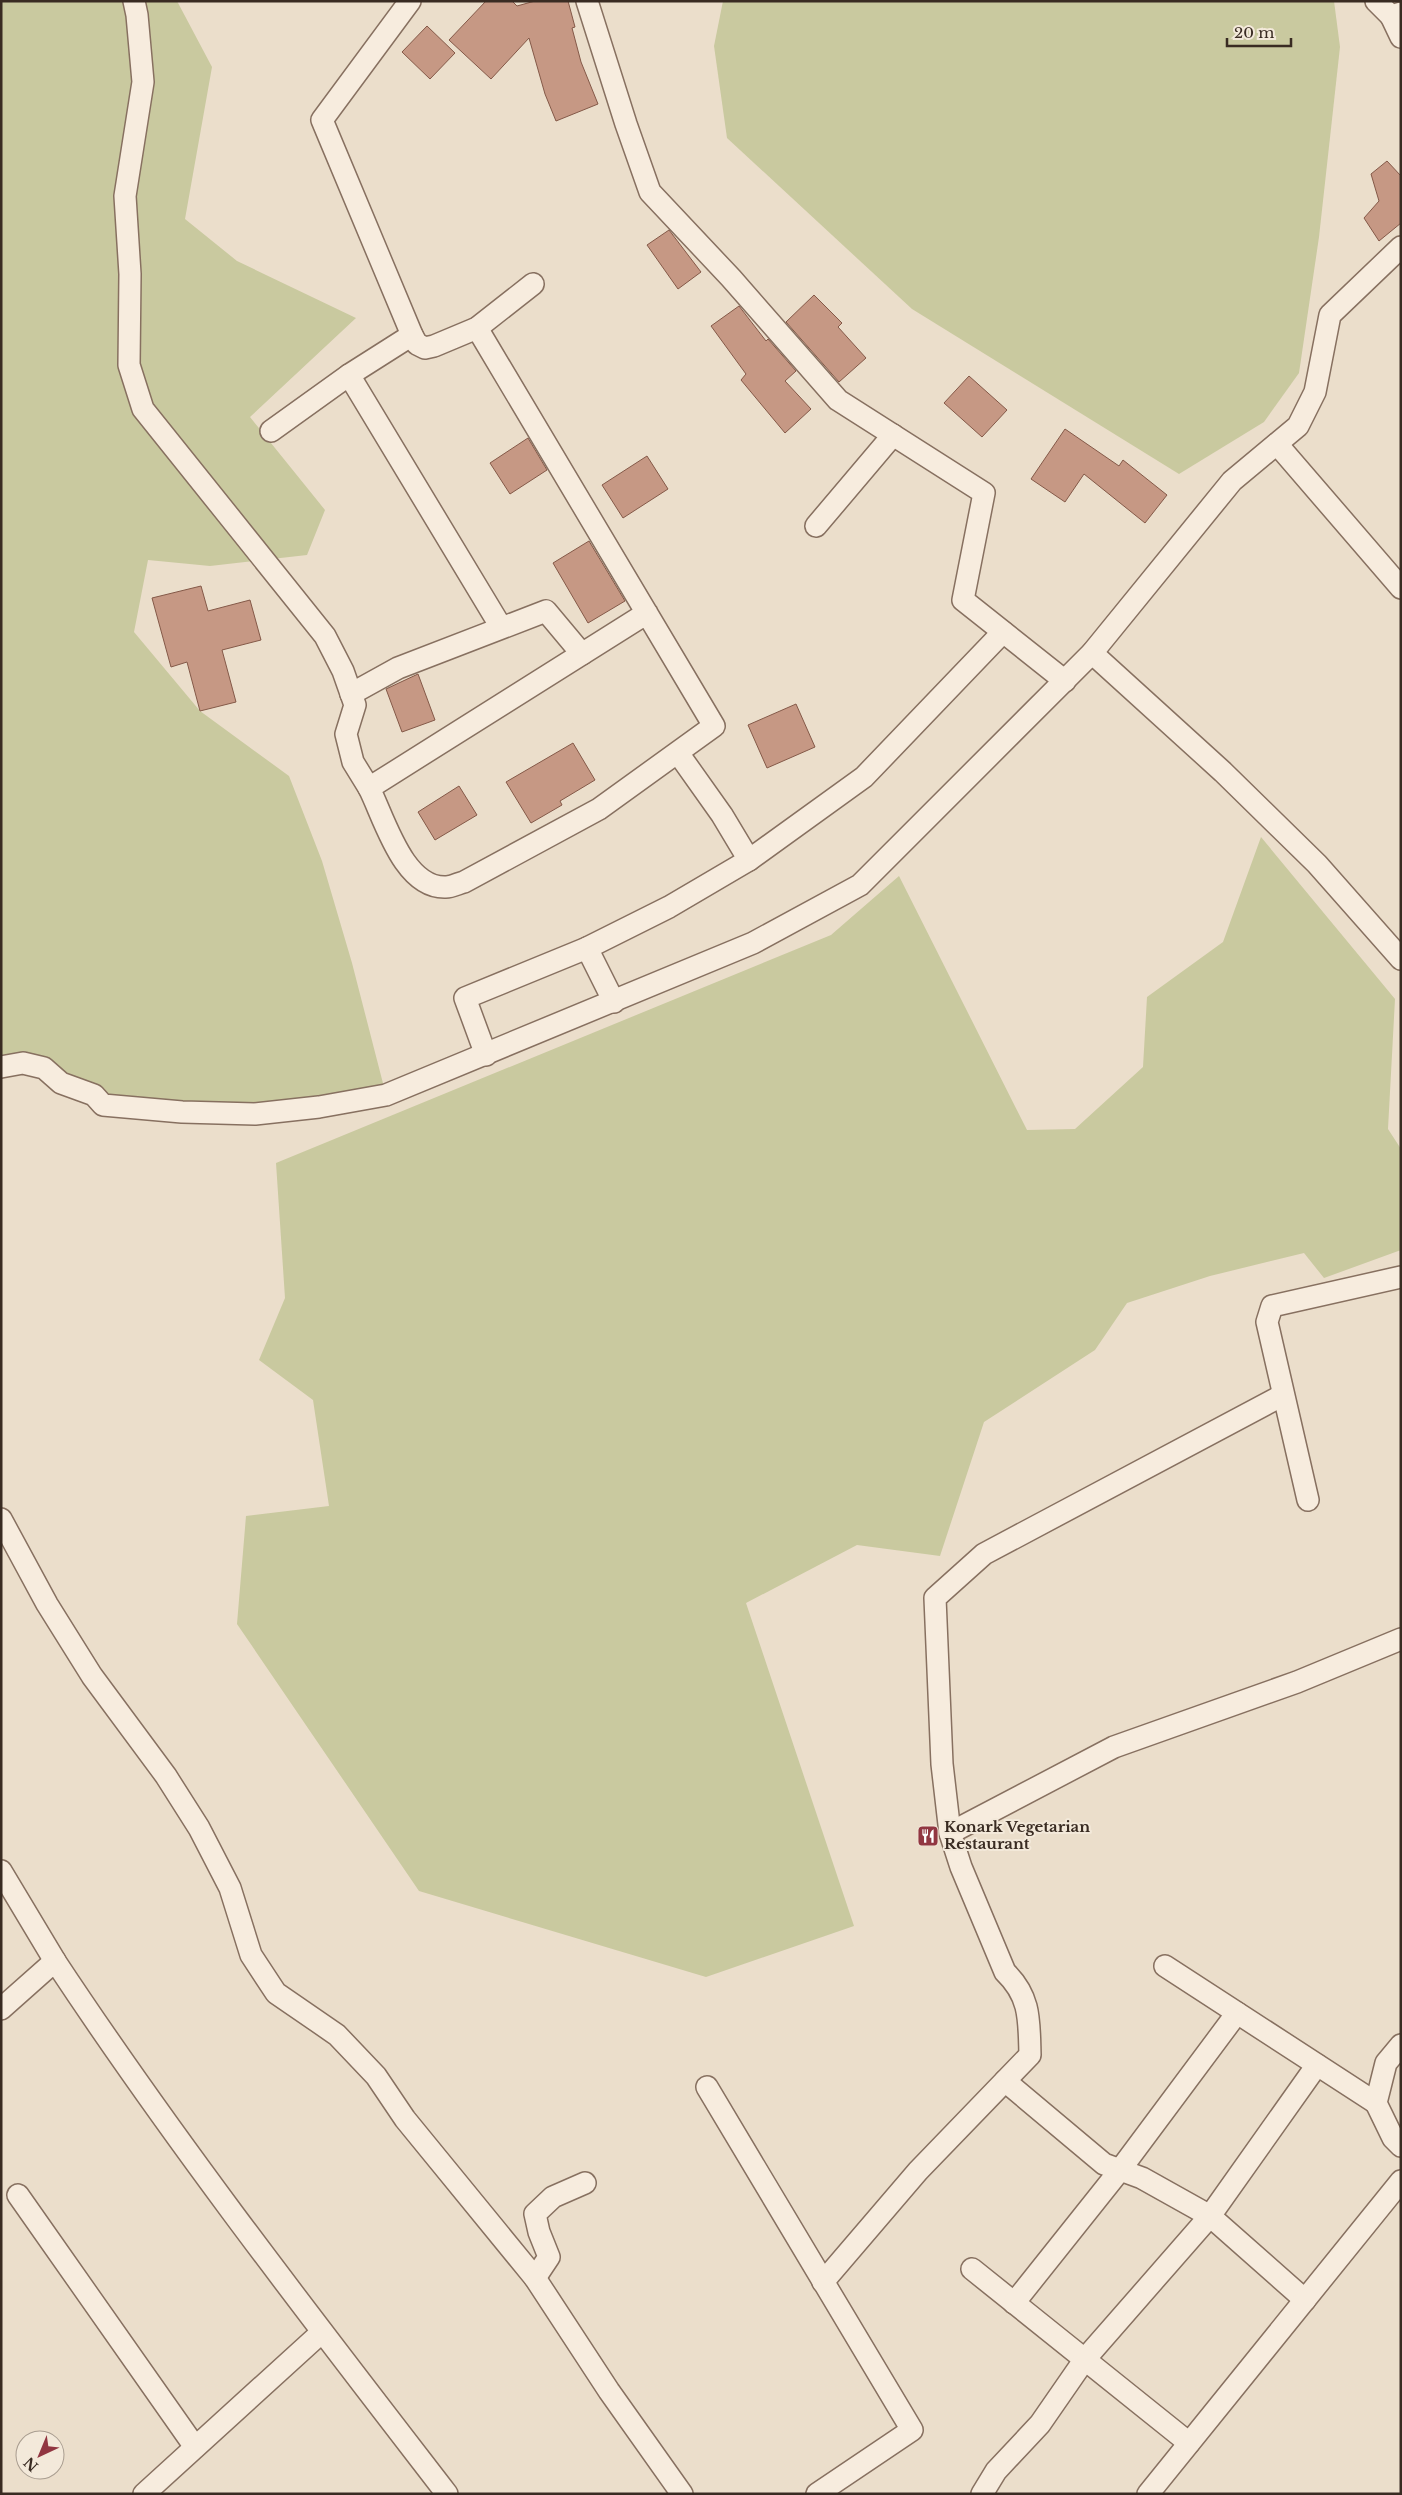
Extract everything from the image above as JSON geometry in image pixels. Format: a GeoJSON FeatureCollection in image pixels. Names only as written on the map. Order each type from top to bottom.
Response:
{"type":"FeatureCollection","features":[{"type":"Feature","properties":{"kind":"street"},"geometry":{"type":"LineString","coordinates":[[134,1],[144,82],[125,196],[130,274],[128,365],[143,409],[325,636],[343,672],[355,705],[346,734],[353,762],[369,788],[398,851],[414,872],[429,884],[446,887],[464,882],[599,809],[714,726],[476,328]]}},
{"type":"Feature","properties":{"kind":"street"},"geometry":{"type":"LineString","coordinates":[[410,1],[322,120],[412,335],[417,344],[425,348],[476,328],[533,284]]}},
{"type":"Feature","properties":{"kind":"street"},"geometry":{"type":"LineString","coordinates":[[587,1],[650,192],[731,278],[838,400],[984,493],[963,600],[1065,681]]}},
{"type":"Feature","properties":{"kind":"street"},"geometry":{"type":"LineString","coordinates":[[1376,1],[1396,15],[1401,37]]}},
{"type":"Feature","properties":{"kind":"street"},"geometry":{"type":"LineString","coordinates":[[1,1067],[23,1063],[44,1068],[61,1084],[94,1095],[103,1105],[182,1112],[255,1114],[319,1107],[386,1095],[753,943],[860,885],[1092,653],[1232,480],[1298,426],[1314,392],[1330,316],[1401,247]]}},
{"type":"Feature","properties":{"kind":"street"},"geometry":{"type":"LineString","coordinates":[[271,432],[349,375],[412,335]]}},
{"type":"Feature","properties":{"kind":"street"},"geometry":{"type":"LineString","coordinates":[[349,375],[501,627]]}},
{"type":"Feature","properties":{"kind":"street"},"geometry":{"type":"LineString","coordinates":[[816,526],[893,436]]}},
{"type":"Feature","properties":{"kind":"street"},"geometry":{"type":"LineString","coordinates":[[1277,444],[1401,588]]}},
{"type":"Feature","properties":{"kind":"street"},"geometry":{"type":"LineString","coordinates":[[351,694],[398,668],[546,611],[582,654]]}},
{"type":"Feature","properties":{"kind":"street"},"geometry":{"type":"LineString","coordinates":[[369,788],[647,613]]}},
{"type":"Feature","properties":{"kind":"street"},"geometry":{"type":"LineString","coordinates":[[486,1054],[465,998],[587,948],[669,907],[749,860],[864,777],[1003,632]]}},
{"type":"Feature","properties":{"kind":"street"},"geometry":{"type":"LineString","coordinates":[[1092,653],[1223,772],[1318,864],[1401,959]]}},
{"type":"Feature","properties":{"kind":"street"},"geometry":{"type":"LineString","coordinates":[[678,753],[749,860]]}},
{"type":"Feature","properties":{"kind":"street"},"geometry":{"type":"LineString","coordinates":[[587,948],[614,1002]]}},
{"type":"Feature","properties":{"kind":"street"},"geometry":{"type":"LineString","coordinates":[[1308,1500],[1267,1322],[1272,1306],[1401,1277]]}},
{"type":"Feature","properties":{"kind":"street"},"geometry":{"type":"LineString","coordinates":[[823,2282],[918,2171],[1030,2055],[1029,2013],[1017,1984],[1005,1972],[961,1867],[950,1833],[942,1764],[936,1598],[984,1554],[1283,1395]]}},
{"type":"Feature","properties":{"kind":"street"},"geometry":{"type":"LineString","coordinates":[[1,1519],[8,1550],[92,1676],[166,1776],[199,1828],[230,1888],[251,1955],[276,1993],[337,2035],[376,2076],[404,2119],[535,2278],[609,2391],[682,2494]]}},
{"type":"Feature","properties":{"kind":"street"},"geometry":{"type":"LineString","coordinates":[[950,1833],[1114,1748],[1297,1682],[1401,1639]]}},
{"type":"Feature","properties":{"kind":"street"},"geometry":{"type":"LineString","coordinates":[[1,1871],[55,1961],[152,2099],[322,2332],[447,2494]]}},
{"type":"Feature","properties":{"kind":"street"},"geometry":{"type":"LineString","coordinates":[[1,2009],[55,1961]]}},
{"type":"Feature","properties":{"kind":"street"},"geometry":{"type":"LineString","coordinates":[[1165,1966],[1376,2103],[1393,2138],[1401,2146]]}},
{"type":"Feature","properties":{"kind":"street"},"geometry":{"type":"LineString","coordinates":[[1014,2302],[1120,2170],[1238,2013]]}},
{"type":"Feature","properties":{"kind":"street"},"geometry":{"type":"LineString","coordinates":[[1376,2103],[1386,2063],[1401,2044]]}},
{"type":"Feature","properties":{"kind":"street"},"geometry":{"type":"LineString","coordinates":[[982,2494],[996,2471],[1040,2424],[1085,2359],[1210,2216],[1317,2065]]}},
{"type":"Feature","properties":{"kind":"street"},"geometry":{"type":"LineString","coordinates":[[1005,2081],[1104,2164],[1142,2178],[1210,2216],[1305,2300]]}},
{"type":"Feature","properties":{"kind":"street"},"geometry":{"type":"LineString","coordinates":[[707,2087],[912,2430],[817,2494]]}},
{"type":"Feature","properties":{"kind":"street"},"geometry":{"type":"LineString","coordinates":[[1148,2494],[1401,2181]]}},
{"type":"Feature","properties":{"kind":"street"},"geometry":{"type":"LineString","coordinates":[[535,2278],[549,2257],[539,2232],[535,2214],[553,2197],[585,2183]]}},
{"type":"Feature","properties":{"kind":"street"},"geometry":{"type":"LineString","coordinates":[[18,2194],[196,2447]]}},
{"type":"Feature","properties":{"kind":"street"},"geometry":{"type":"LineString","coordinates":[[972,2269],[1189,2443]]}},
{"type":"Feature","properties":{"kind":"street"},"geometry":{"type":"LineString","coordinates":[[144,2494],[322,2332]]}},
{"type":"Feature","properties":{"kind":"green space"},"geometry":{"type":"Polygon","coordinates":[[[1,1],[177,1],[212,67],[185,219],[237,261],[356,318],[250,417],[325,510],[307,555],[210,566],[148,560],[134,632],[200,711],[289,776],[322,861],[352,963],[386,1095],[255,1114],[94,1095],[4,1067],[1,1068],[1,1]]]}},
{"type":"Feature","properties":{"kind":"green space"},"geometry":{"type":"Polygon","coordinates":[[[723,1],[1334,1],[1340,47],[1319,237],[1299,373],[1264,422],[1179,474],[912,309],[727,138],[714,46],[723,1]]]}},
{"type":"Feature","properties":{"kind":"green space"},"geometry":{"type":"Polygon","coordinates":[[[1261,837],[1395,999],[1388,1129],[1401,1149],[1401,1250],[1324,1278],[1304,1253],[1210,1276],[1127,1303],[1095,1350],[984,1422],[940,1556],[857,1545],[746,1603],[854,1926],[706,1977],[419,1891],[237,1624],[246,1516],[329,1506],[313,1400],[259,1360],[285,1298],[276,1163],[831,935],[899,876],[1027,1130],[1075,1129],[1143,1067],[1147,997],[1223,942],[1261,837]]]}},
{"type":"Feature","properties":{"kind":"building"},"geometry":{"type":"Polygon","coordinates":[[[486,1],[512,1],[517,6],[535,1],[568,1],[575,27],[572,28],[581,62],[598,104],[556,121],[545,94],[529,38],[491,79],[449,40],[486,1]]]}},
{"type":"Feature","properties":{"kind":"building"},"geometry":{"type":"Polygon","coordinates":[[[427,26],[455,53],[430,79],[402,52],[427,26]]]}},
{"type":"Feature","properties":{"kind":"building"},"geometry":{"type":"Polygon","coordinates":[[[1387,161],[1401,176],[1401,223],[1379,241],[1364,218],[1379,201],[1371,174],[1387,161]]]}},
{"type":"Feature","properties":{"kind":"building"},"geometry":{"type":"Polygon","coordinates":[[[669,230],[701,272],[678,289],[647,245],[669,230]]]}},
{"type":"Feature","properties":{"kind":"building"},"geometry":{"type":"Polygon","coordinates":[[[814,295],[842,323],[838,327],[866,358],[839,382],[786,322],[814,295]]]}},
{"type":"Feature","properties":{"kind":"building"},"geometry":{"type":"Polygon","coordinates":[[[739,306],[766,341],[768,339],[796,371],[785,381],[811,409],[785,433],[741,380],[746,374],[711,326],[739,306]]]}},
{"type":"Feature","properties":{"kind":"building"},"geometry":{"type":"Polygon","coordinates":[[[969,376],[1007,410],[982,437],[944,403],[969,376]]]}},
{"type":"Feature","properties":{"kind":"building"},"geometry":{"type":"Polygon","coordinates":[[[1065,429],[1119,466],[1123,460],[1167,495],[1145,523],[1084,474],[1065,502],[1031,479],[1065,429]]]}},
{"type":"Feature","properties":{"kind":"building"},"geometry":{"type":"Polygon","coordinates":[[[528,438],[547,470],[510,494],[490,463],[528,438]]]}},
{"type":"Feature","properties":{"kind":"building"},"geometry":{"type":"Polygon","coordinates":[[[647,456],[668,489],[623,518],[602,485],[647,456]]]}},
{"type":"Feature","properties":{"kind":"building"},"geometry":{"type":"Polygon","coordinates":[[[589,541],[625,601],[588,623],[553,563],[589,541]]]}},
{"type":"Feature","properties":{"kind":"building"},"geometry":{"type":"Polygon","coordinates":[[[201,586],[208,611],[250,600],[261,640],[222,650],[236,702],[200,711],[187,662],[171,667],[152,598],[201,586]]]}},
{"type":"Feature","properties":{"kind":"building"},"geometry":{"type":"Polygon","coordinates":[[[418,674],[435,720],[402,732],[386,689],[418,674]]]}},
{"type":"Feature","properties":{"kind":"building"},"geometry":{"type":"Polygon","coordinates":[[[796,704],[815,747],[767,768],[748,725],[796,704]]]}},
{"type":"Feature","properties":{"kind":"building"},"geometry":{"type":"Polygon","coordinates":[[[573,743],[595,780],[560,801],[562,805],[531,823],[506,782],[573,743]]]}},
{"type":"Feature","properties":{"kind":"building"},"geometry":{"type":"Polygon","coordinates":[[[459,786],[477,815],[435,840],[418,812],[459,786]]]}},
{"type":"Feature","properties":{"kind":"place","name":"Konark Vegetarian Restaurant"},"geometry":{"type":"Point","coordinates":[928,1836]}}]}
